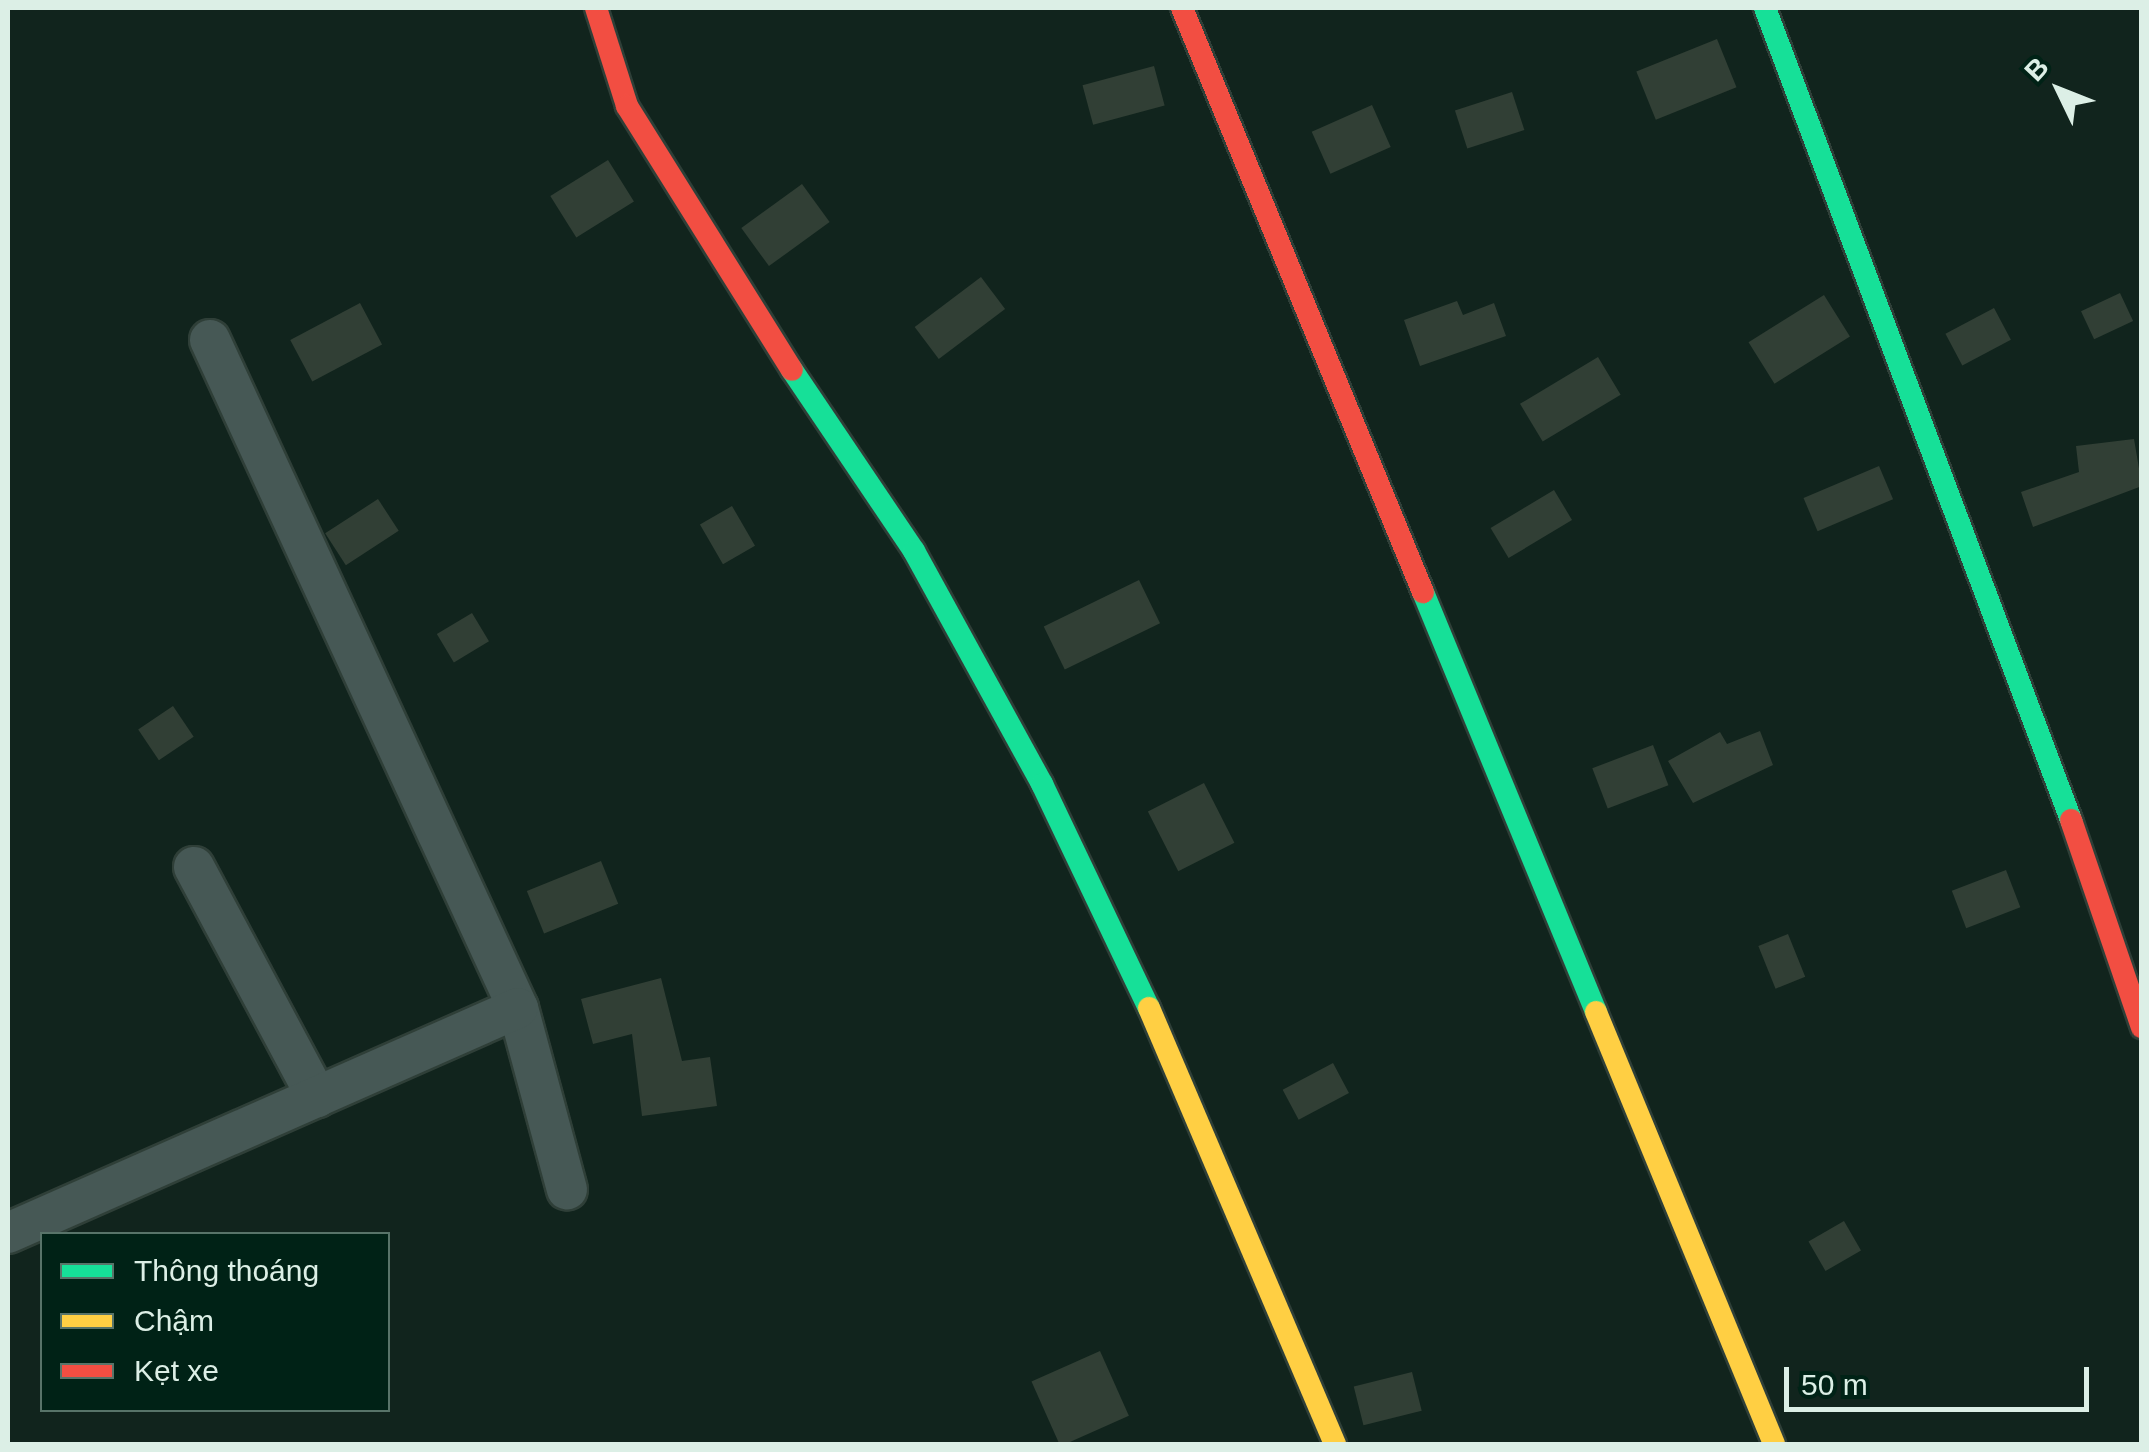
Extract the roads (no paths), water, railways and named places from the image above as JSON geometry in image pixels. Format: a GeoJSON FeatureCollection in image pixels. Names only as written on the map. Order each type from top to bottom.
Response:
{"type":"FeatureCollection","features":[{"type":"Feature","properties":{"kind":"street"},"geometry":{"type":"LineString","coordinates":[[596,8],[628,106],[683,208],[914,550],[1042,784],[1140,986],[1335,1444]]}},
{"type":"Feature","properties":{"kind":"street"},"geometry":{"type":"LineString","coordinates":[[1182,8],[1774,1444]]}},
{"type":"Feature","properties":{"kind":"street"},"geometry":{"type":"LineString","coordinates":[[1765,8],[2007,636],[2142,1027]]}},
{"type":"Feature","properties":{"kind":"street"},"geometry":{"type":"LineString","coordinates":[[210,340],[518,1008],[567,1190]]}},
{"type":"Feature","properties":{"kind":"street"},"geometry":{"type":"LineString","coordinates":[[194,868],[317,1097]]}},
{"type":"Feature","properties":{"kind":"street"},"geometry":{"type":"LineString","coordinates":[[8,1233],[518,1008]]}}]}
